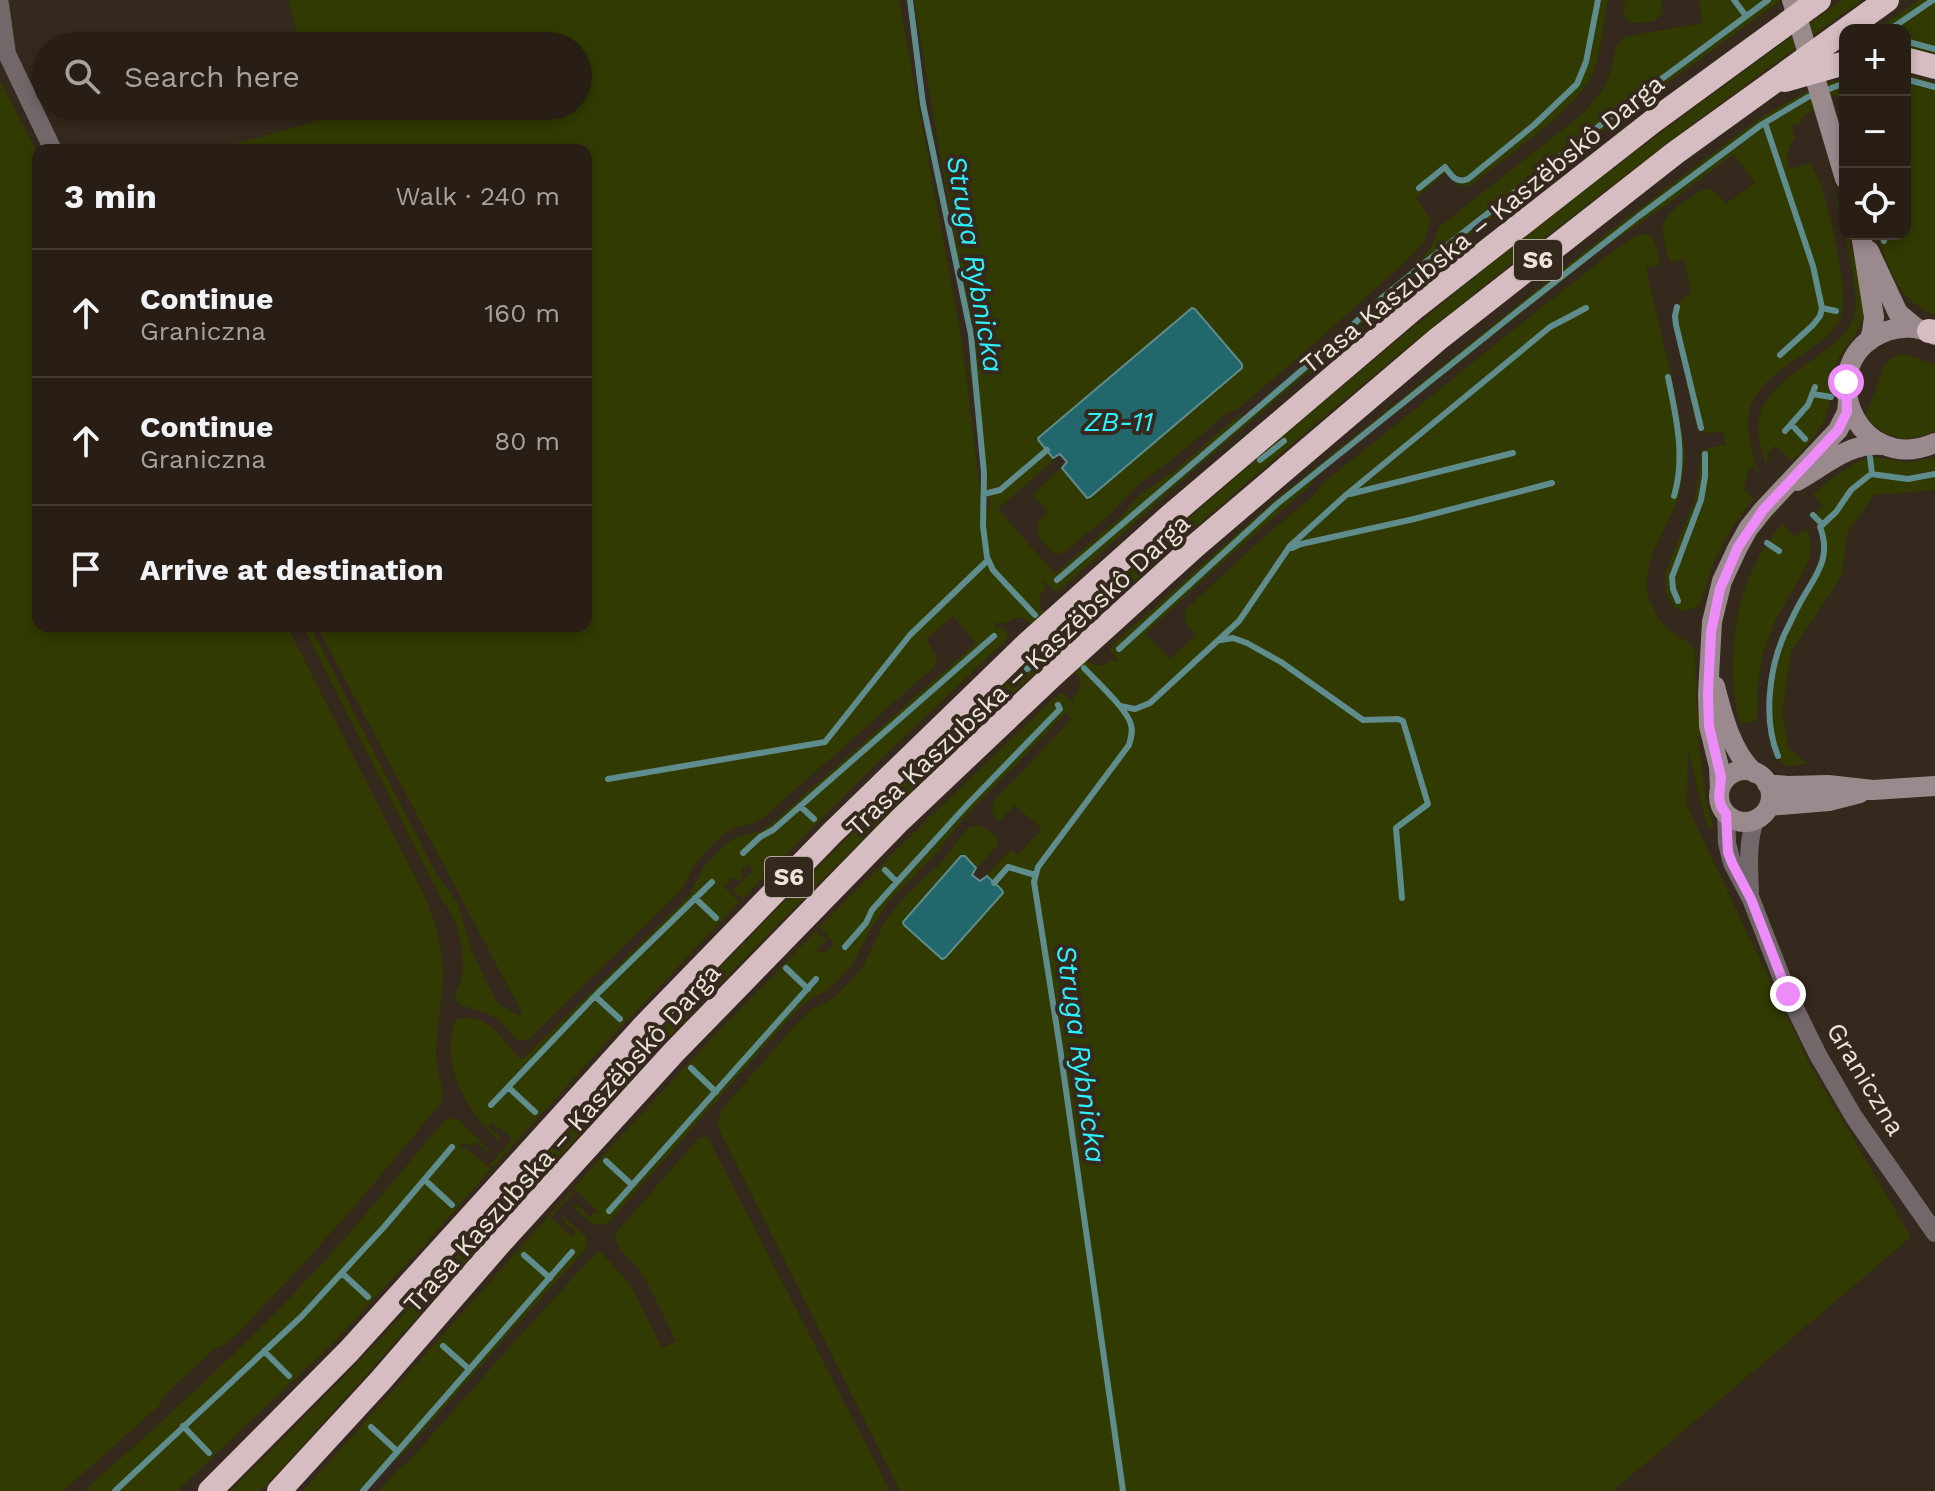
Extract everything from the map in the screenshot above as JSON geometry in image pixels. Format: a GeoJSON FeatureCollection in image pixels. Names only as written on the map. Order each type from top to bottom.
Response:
{"type":"FeatureCollection","features":[{"type":"Feature","properties":{"kind":"highway","name":"Trasa Kaszubska – Kaszëbskô Darga"},"geometry":{"type":"LineString","coordinates":[[210,1491],[349,1351],[645,1025],[832,833],[1027,644],[1169,517],[1413,309],[1652,122],[1819,0]]}},
{"type":"Feature","properties":{"kind":"highway","name":"Trasa Kaszubska – Kaszëbskô Darga"},"geometry":{"type":"LineString","coordinates":[[279,1491],[674,1052],[880,840],[1054,674],[1195,546],[1438,339],[1675,153],[1887,0]]}},
{"type":"Feature","properties":{"kind":"highway"},"geometry":{"type":"LineString","coordinates":[[1911,61],[1935,67]]}},
{"type":"Feature","properties":{"kind":"highway"},"geometry":{"type":"LineString","coordinates":[[1767,86],[1839,65]]}},
{"type":"Feature","properties":{"kind":"main road"},"geometry":{"type":"LineString","coordinates":[[1792,0],[1842,168]]}},
{"type":"Feature","properties":{"kind":"main road"},"geometry":{"type":"LineString","coordinates":[[1863,240],[1874,317],[1869,341]]}},
{"type":"Feature","properties":{"kind":"main road"},"geometry":{"type":"LineString","coordinates":[[1864,240],[1898,313],[1929,332]]}},
{"type":"Feature","properties":{"kind":"main road"},"geometry":{"type":"LineString","coordinates":[[1873,790],[1762,813],[1739,822],[1726,814],[1719,798],[1719,767],[1709,726],[1712,622],[1727,570],[1748,529],[1838,430],[1847,412],[1846,382],[1853,359],[1869,341],[1890,330],[1929,332]]}},
{"type":"Feature","properties":{"kind":"main road"},"geometry":{"type":"LineString","coordinates":[[1848,402],[1862,430],[1883,445]]}},
{"type":"Feature","properties":{"kind":"main road"},"geometry":{"type":"LineString","coordinates":[[1786,486],[1853,447],[1872,444],[1908,450],[1935,443]]}},
{"type":"Feature","properties":{"kind":"main road"},"geometry":{"type":"LineString","coordinates":[[1710,662],[1732,740],[1741,758],[1770,791],[1762,813]]}},
{"type":"Feature","properties":{"kind":"main road"},"geometry":{"type":"LineString","coordinates":[[1720,789],[1730,775],[1746,771],[1788,786],[1828,785],[1873,790],[1935,786]]}},
{"type":"Feature","properties":{"kind":"street"},"geometry":{"type":"LineString","coordinates":[[0,4],[7,54],[32,106]]}},
{"type":"Feature","properties":{"kind":"street"},"geometry":{"type":"LineString","coordinates":[[39,120],[50,144]]}},
{"type":"Feature","properties":{"kind":"street","name":"Graniczna"},"geometry":{"type":"LineString","coordinates":[[1751,899],[1750,836],[1762,813]]}},
{"type":"Feature","properties":{"kind":"street","name":"Graniczna"},"geometry":{"type":"LineString","coordinates":[[1726,814],[1728,852],[1732,863],[1751,899],[1788,994],[1818,1055],[1854,1117],[1935,1233]]}},
{"type":"Feature","properties":{"kind":"green space"},"geometry":{"type":"Polygon","coordinates":[[[288,0],[899,0],[962,342],[982,507],[990,506],[968,362],[974,361],[971,335],[914,0],[1608,0],[1593,73],[1572,102],[1470,186],[1458,185],[1446,173],[1416,197],[1431,220],[1424,241],[1416,252],[1238,409],[1226,414],[1140,483],[1110,514],[1061,554],[1052,552],[1039,537],[1038,523],[1048,512],[1033,495],[1067,462],[1062,468],[1090,497],[1243,365],[1194,308],[1038,439],[1053,458],[1060,454],[998,509],[1055,574],[1117,520],[1143,492],[1173,472],[1233,420],[1245,415],[1423,259],[1439,227],[1586,111],[1605,86],[1616,47],[1624,37],[1702,23],[1699,0],[1781,0],[1623,115],[1435,262],[1062,588],[1056,592],[1044,581],[1046,588],[1039,601],[1042,610],[1090,663],[1103,666],[1112,659],[1117,663],[1119,661],[1109,650],[1114,643],[1275,500],[1610,231],[1760,118],[1809,90],[1839,79],[1839,97],[1836,94],[1801,119],[1801,123],[1792,126],[1795,139],[1787,157],[1789,169],[1810,163],[1821,185],[1841,272],[1841,317],[1824,338],[1768,381],[1751,404],[1749,434],[1754,460],[1761,475],[1754,466],[1748,470],[1744,490],[1754,499],[1720,550],[1700,605],[1686,611],[1672,605],[1666,592],[1665,573],[1695,500],[1701,453],[1707,448],[1725,445],[1724,432],[1705,432],[1696,425],[1672,319],[1676,305],[1691,292],[1684,259],[1670,262],[1663,228],[1672,211],[1701,190],[1713,190],[1726,204],[1755,183],[1734,154],[1599,251],[1319,474],[1309,487],[1145,634],[1170,659],[1196,635],[1186,623],[1187,608],[1315,494],[1323,483],[1613,252],[1639,235],[1652,238],[1660,264],[1646,268],[1676,397],[1685,461],[1679,497],[1651,557],[1646,584],[1649,599],[1660,621],[1695,651],[1696,702],[1702,734],[1698,736],[1706,801],[1714,827],[1707,827],[1688,749],[1687,806],[1808,1061],[1911,1237],[1613,1491],[900,1491],[717,1125],[723,1108],[799,1021],[811,1010],[835,997],[857,974],[893,911],[942,862],[971,827],[986,828],[997,838],[997,846],[972,874],[976,867],[961,856],[903,921],[904,925],[942,959],[1003,892],[987,877],[980,881],[1011,850],[1018,855],[1042,829],[1015,805],[999,822],[992,812],[994,801],[1072,719],[1066,713],[887,903],[852,965],[828,990],[811,998],[795,1012],[608,1223],[593,1223],[571,1205],[578,1206],[590,1217],[598,1211],[573,1188],[816,931],[826,940],[816,951],[825,952],[834,944],[819,927],[932,815],[1054,698],[1062,692],[1074,701],[1080,686],[1079,677],[1026,619],[1020,618],[994,625],[997,628],[1001,625],[1009,635],[1005,641],[880,760],[742,899],[733,891],[754,870],[748,864],[741,870],[743,878],[733,878],[724,886],[739,902],[493,1167],[490,1164],[512,1139],[492,1122],[488,1126],[499,1136],[501,1143],[476,1115],[459,1087],[451,1056],[454,1022],[461,1018],[481,1020],[494,1029],[522,1060],[689,896],[703,868],[727,843],[761,831],[771,824],[976,643],[953,616],[926,639],[937,657],[934,667],[764,817],[721,836],[696,862],[682,889],[528,1040],[515,1038],[500,1021],[458,1003],[456,994],[462,977],[463,958],[460,936],[452,916],[306,632],[313,632],[437,875],[458,903],[471,949],[497,1003],[519,1016],[522,1013],[320,632],[592,632],[592,144],[235,144],[318,120],[592,120],[592,32],[296,32],[288,0]]]}},
{"type":"Feature","properties":{"kind":"green space"},"geometry":{"type":"Polygon","coordinates":[[[1625,0],[1662,0],[1663,12],[1655,21],[1633,23],[1624,16],[1625,0]]]}},
{"type":"Feature","properties":{"kind":"green space"},"geometry":{"type":"Polygon","coordinates":[[[1842,0],[1862,0],[1660,149],[1463,303],[1270,463],[1082,629],[1074,620],[1263,454],[1456,292],[1647,143],[1842,0]]]}},
{"type":"Feature","properties":{"kind":"green space"},"geometry":{"type":"Polygon","coordinates":[[[1919,0],[1935,0],[1935,54],[1911,48],[1911,24],[1885,24],[1919,0]]]}},
{"type":"Feature","properties":{"kind":"green space"},"geometry":{"type":"Polygon","coordinates":[[[1911,76],[1935,83],[1935,315],[1912,301],[1891,271],[1879,240],[1911,240],[1911,76]]]}},
{"type":"Feature","properties":{"kind":"green space"},"geometry":{"type":"Polygon","coordinates":[[[0,81],[33,144],[32,632],[290,632],[424,895],[437,931],[443,967],[436,1055],[441,1103],[376,1181],[240,1331],[213,1350],[163,1397],[159,1406],[63,1491],[0,1491],[0,81]]]}},
{"type":"Feature","properties":{"kind":"green space"},"geometry":{"type":"Polygon","coordinates":[[[1846,240],[1849,240],[1858,274],[1864,313],[1860,326],[1837,362],[1828,409],[1817,433],[1792,461],[1776,445],[1768,452],[1767,466],[1758,425],[1762,409],[1780,384],[1839,339],[1849,327],[1854,317],[1855,303],[1846,240]]]}},
{"type":"Feature","properties":{"kind":"green space"},"geometry":{"type":"Polygon","coordinates":[[[1901,354],[1935,364],[1935,430],[1916,438],[1888,434],[1865,415],[1883,367],[1901,354]]]}},
{"type":"Feature","properties":{"kind":"green space"},"geometry":{"type":"Polygon","coordinates":[[[1878,457],[1908,463],[1935,457],[1935,490],[1874,495],[1847,533],[1842,575],[1791,652],[1782,712],[1789,749],[1808,764],[1786,766],[1775,754],[1771,739],[1768,682],[1780,637],[1819,560],[1821,545],[1818,529],[1809,513],[1813,515],[1823,506],[1813,494],[1852,465],[1878,457]]]}},
{"type":"Feature","properties":{"kind":"green space"},"geometry":{"type":"Polygon","coordinates":[[[1782,524],[1795,536],[1807,529],[1811,544],[1809,561],[1774,623],[1763,653],[1757,689],[1757,718],[1741,724],[1735,702],[1733,671],[1736,625],[1751,572],[1782,524]]]}},
{"type":"Feature","properties":{"kind":"green space"},"geometry":{"type":"Polygon","coordinates":[[[1037,655],[1044,664],[830,872],[673,1033],[267,1484],[260,1491],[230,1491],[398,1319],[720,967],[877,809],[1037,655]]]}},
{"type":"Feature","properties":{"kind":"green space"},"geometry":{"type":"Polygon","coordinates":[[[450,1118],[459,1120],[492,1153],[475,1142],[470,1146],[463,1143],[460,1146],[491,1169],[332,1344],[177,1491],[84,1491],[197,1389],[279,1309],[341,1243],[444,1121],[450,1118]]]}},
{"type":"Feature","properties":{"kind":"green space"},"geometry":{"type":"Polygon","coordinates":[[[707,1136],[890,1491],[379,1491],[597,1252],[600,1251],[630,1284],[662,1348],[676,1341],[648,1284],[620,1249],[615,1236],[698,1139],[707,1136]]]}},
{"type":"Feature","properties":{"kind":"green space"},"geometry":{"type":"Polygon","coordinates":[[[571,1191],[573,1193],[551,1218],[572,1237],[576,1232],[564,1222],[562,1215],[586,1237],[584,1251],[406,1451],[366,1491],[303,1491],[571,1191]]]}},
{"type":"Feature","properties":{"kind":"water","name":"ZB-11"},"geometry":{"type":"Polygon","coordinates":[[[1192,308],[1242,364],[1242,368],[1087,498],[1062,468],[1067,462],[1060,454],[1053,458],[1038,438],[1192,308]]]}},
{"type":"Feature","properties":{"kind":"water"},"geometry":{"type":"Polygon","coordinates":[[[961,856],[965,856],[976,868],[972,875],[980,881],[987,876],[1003,893],[942,959],[903,922],[961,856]]]}},
{"type":"Feature","properties":{"kind":"waterway","name":"Struga Rybnicka"},"geometry":{"type":"LineString","coordinates":[[910,0],[923,104],[971,335],[984,473],[983,526],[987,557],[993,570],[1035,615]]}},
{"type":"Feature","properties":{"kind":"waterway"},"geometry":{"type":"LineString","coordinates":[[1419,188],[1445,167],[1457,180],[1468,179],[1534,125],[1577,84],[1586,62],[1598,0]]}},
{"type":"Feature","properties":{"kind":"waterway"},"geometry":{"type":"LineString","coordinates":[[1734,0],[1746,16]]}},
{"type":"Feature","properties":{"kind":"waterway"},"geometry":{"type":"LineString","coordinates":[[1057,580],[1432,257],[1617,112],[1768,0]]}},
{"type":"Feature","properties":{"kind":"waterway"},"geometry":{"type":"LineString","coordinates":[[1898,24],[1933,0]]}},
{"type":"Feature","properties":{"kind":"waterway"},"geometry":{"type":"LineString","coordinates":[[1911,43],[1935,49]]}},
{"type":"Feature","properties":{"kind":"waterway"},"geometry":{"type":"LineString","coordinates":[[1911,81],[1935,87]]}},
{"type":"Feature","properties":{"kind":"waterway"},"geometry":{"type":"LineString","coordinates":[[1119,649],[1277,504],[1639,216],[1761,125],[1808,97],[1839,85]]}},
{"type":"Feature","properties":{"kind":"waterway"},"geometry":{"type":"LineString","coordinates":[[1765,123],[1813,266],[1822,308],[1813,325],[1780,355]]}},
{"type":"Feature","properties":{"kind":"waterway"},"geometry":{"type":"LineString","coordinates":[[1677,307],[1676,325],[1701,428]]}},
{"type":"Feature","properties":{"kind":"waterway"},"geometry":{"type":"LineString","coordinates":[[1120,706],[1135,709],[1150,703],[1239,621],[1290,546],[1346,495],[1550,327],[1586,308]]}},
{"type":"Feature","properties":{"kind":"waterway"},"geometry":{"type":"LineString","coordinates":[[1822,308],[1836,311]]}},
{"type":"Feature","properties":{"kind":"waterway"},"geometry":{"type":"LineString","coordinates":[[1668,377],[1679,451],[1674,496]]}},
{"type":"Feature","properties":{"kind":"waterway"},"geometry":{"type":"LineString","coordinates":[[1785,431],[1808,405],[1815,387]]}},
{"type":"Feature","properties":{"kind":"waterway"},"geometry":{"type":"LineString","coordinates":[[1813,394],[1831,397]]}},
{"type":"Feature","properties":{"kind":"waterway"},"geometry":{"type":"LineString","coordinates":[[1791,424],[1805,439]]}},
{"type":"Feature","properties":{"kind":"waterway"},"geometry":{"type":"LineString","coordinates":[[1260,460],[1284,441]]}},
{"type":"Feature","properties":{"kind":"waterway"},"geometry":{"type":"LineString","coordinates":[[984,494],[1000,490],[1047,450]]}},
{"type":"Feature","properties":{"kind":"waterway"},"geometry":{"type":"LineString","coordinates":[[1350,494],[1513,453]]}},
{"type":"Feature","properties":{"kind":"waterway"},"geometry":{"type":"LineString","coordinates":[[1678,601],[1672,577],[1701,500],[1705,454]]}},
{"type":"Feature","properties":{"kind":"waterway"},"geometry":{"type":"LineString","coordinates":[[1870,457],[1872,474]]}},
{"type":"Feature","properties":{"kind":"waterway"},"geometry":{"type":"LineString","coordinates":[[1778,756],[1770,727],[1772,679],[1784,635],[1821,566],[1824,548],[1820,527],[1836,512],[1851,490],[1871,474],[1908,479],[1935,474]]}},
{"type":"Feature","properties":{"kind":"waterway"},"geometry":{"type":"LineString","coordinates":[[1292,548],[1552,483]]}},
{"type":"Feature","properties":{"kind":"waterway"},"geometry":{"type":"LineString","coordinates":[[1813,515],[1822,524]]}},
{"type":"Feature","properties":{"kind":"waterway"},"geometry":{"type":"LineString","coordinates":[[1767,543],[1779,551]]}},
{"type":"Feature","properties":{"kind":"waterway"},"geometry":{"type":"LineString","coordinates":[[608,779],[825,742],[910,635],[988,560]]}},
{"type":"Feature","properties":{"kind":"waterway"},"geometry":{"type":"LineString","coordinates":[[743,853],[994,636]]}},
{"type":"Feature","properties":{"kind":"waterway"},"geometry":{"type":"LineString","coordinates":[[1221,640],[1233,638],[1247,643],[1281,662],[1363,720],[1403,721],[1428,804],[1396,828],[1402,898]]}},
{"type":"Feature","properties":{"kind":"waterway"},"geometry":{"type":"LineString","coordinates":[[1027,669],[1038,659]]}},
{"type":"Feature","properties":{"kind":"waterway","name":"Struga Rybnicka"},"geometry":{"type":"LineString","coordinates":[[1084,668],[1129,719],[1131,737],[1129,745],[1038,867],[1034,882],[1123,1491]]}},
{"type":"Feature","properties":{"kind":"waterway"},"geometry":{"type":"LineString","coordinates":[[845,947],[866,923],[872,910],[1060,709],[1058,705]]}},
{"type":"Feature","properties":{"kind":"waterway"},"geometry":{"type":"LineString","coordinates":[[800,806],[814,819]]}},
{"type":"Feature","properties":{"kind":"waterway"},"geometry":{"type":"LineString","coordinates":[[994,883],[1008,867],[1035,875]]}},
{"type":"Feature","properties":{"kind":"waterway"},"geometry":{"type":"LineString","coordinates":[[885,870],[897,882]]}},
{"type":"Feature","properties":{"kind":"waterway"},"geometry":{"type":"LineString","coordinates":[[491,1105],[595,996],[712,882]]}},
{"type":"Feature","properties":{"kind":"waterway"},"geometry":{"type":"LineString","coordinates":[[695,898],[716,918]]}},
{"type":"Feature","properties":{"kind":"waterway"},"geometry":{"type":"LineString","coordinates":[[786,968],[808,989]]}},
{"type":"Feature","properties":{"kind":"waterway"},"geometry":{"type":"LineString","coordinates":[[609,1211],[816,979]]}},
{"type":"Feature","properties":{"kind":"waterway"},"geometry":{"type":"LineString","coordinates":[[595,996],[620,1019]]}},
{"type":"Feature","properties":{"kind":"waterway"},"geometry":{"type":"LineString","coordinates":[[691,1068],[716,1092]]}},
{"type":"Feature","properties":{"kind":"waterway"},"geometry":{"type":"LineString","coordinates":[[508,1087],[535,1112]]}},
{"type":"Feature","properties":{"kind":"waterway"},"geometry":{"type":"LineString","coordinates":[[115,1491],[302,1316],[452,1147]]}},
{"type":"Feature","properties":{"kind":"waterway"},"geometry":{"type":"LineString","coordinates":[[606,1161],[632,1185]]}},
{"type":"Feature","properties":{"kind":"waterway"},"geometry":{"type":"LineString","coordinates":[[425,1180],[452,1205]]}},
{"type":"Feature","properties":{"kind":"waterway"},"geometry":{"type":"LineString","coordinates":[[363,1491],[572,1252]]}},
{"type":"Feature","properties":{"kind":"waterway"},"geometry":{"type":"LineString","coordinates":[[524,1255],[550,1278]]}},
{"type":"Feature","properties":{"kind":"waterway"},"geometry":{"type":"LineString","coordinates":[[342,1273],[368,1297]]}},
{"type":"Feature","properties":{"kind":"waterway"},"geometry":{"type":"LineString","coordinates":[[443,1346],[469,1369]]}},
{"type":"Feature","properties":{"kind":"waterway"},"geometry":{"type":"LineString","coordinates":[[264,1351],[289,1376]]}},
{"type":"Feature","properties":{"kind":"waterway"},"geometry":{"type":"LineString","coordinates":[[183,1426],[209,1453]]}},
{"type":"Feature","properties":{"kind":"waterway"},"geometry":{"type":"LineString","coordinates":[[371,1427],[397,1451]]}},
{"type":"Feature","properties":{"kind":"route"},"geometry":{"type":"LineString","coordinates":[[1788,994],[1751,899],[1728,852],[1726,814],[1719,798],[1721,777],[1709,726],[1711,632],[1720,589],[1738,547],[1763,510],[1838,430],[1847,412],[1846,382]]}}]}
